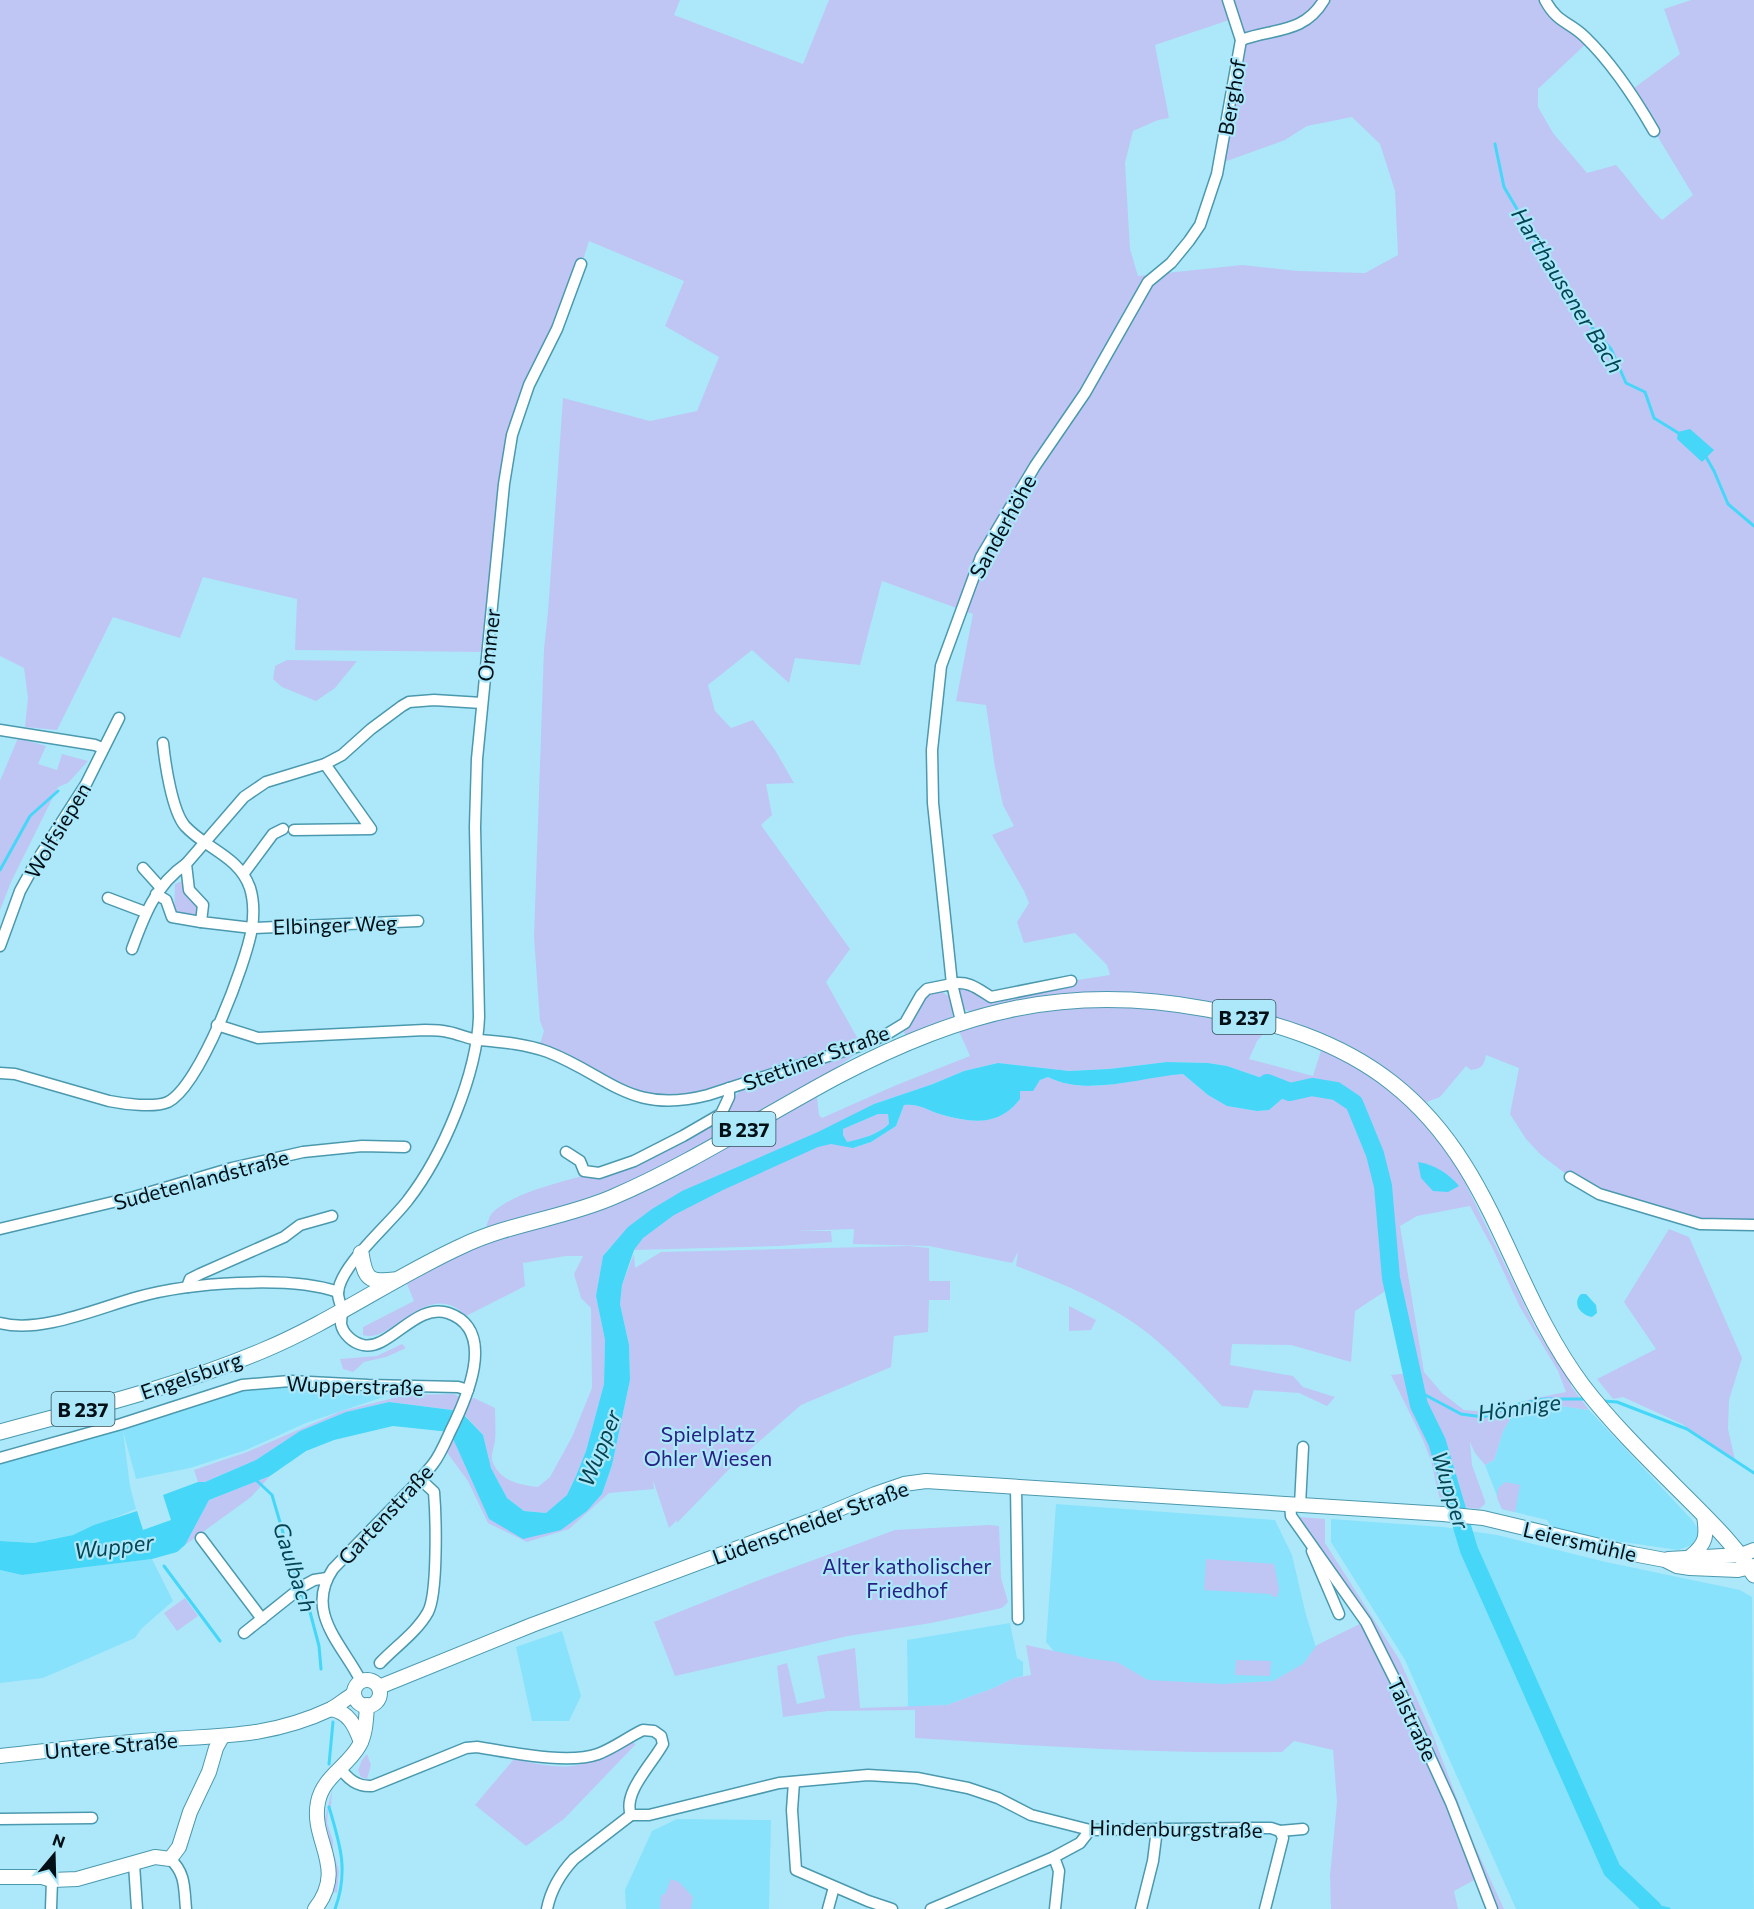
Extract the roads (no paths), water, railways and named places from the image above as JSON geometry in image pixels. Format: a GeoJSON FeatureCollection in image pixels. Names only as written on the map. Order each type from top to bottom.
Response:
{"type":"FeatureCollection","features":[{"type":"Feature","properties":{"kind":"main road","name":"B 237"},"geometry":{"type":"LineString","coordinates":[[342,1318],[398,1280],[465,1244],[522,1224],[608,1200],[688,1161],[864,1063],[916,1038],[1001,1010],[1073,999],[1147,1000],[1189,1006],[1231,1014],[1282,1028],[1342,1051],[1395,1085],[1420,1107],[1442,1131],[1473,1176],[1544,1324],[1559,1351],[1584,1386],[1601,1407],[1751,1563]]}},
{"type":"Feature","properties":{"kind":"main road"},"geometry":{"type":"LineString","coordinates":[[361,1253],[364,1270],[369,1278],[380,1282],[398,1280]]}},
{"type":"Feature","properties":{"kind":"main road","name":"Engelsburg"},"geometry":{"type":"LineString","coordinates":[[0,1432],[123,1398],[216,1368],[342,1318]]}},
{"type":"Feature","properties":{"kind":"main road","name":"Lüdenscheider Straße"},"geometry":{"type":"LineString","coordinates":[[379,1688],[619,1592],[904,1484],[934,1481],[1016,1486],[1443,1514],[1489,1520]]}},
{"type":"Feature","properties":{"kind":"main road"},"geometry":{"type":"LineString","coordinates":[[1690,1557],[1703,1545],[1706,1538],[1704,1515]]}},
{"type":"Feature","properties":{"kind":"main road","name":"Leiersmühle"},"geometry":{"type":"LineString","coordinates":[[1489,1520],[1665,1560],[1677,1566],[1703,1570],[1751,1563]]}},
{"type":"Feature","properties":{"kind":"main road","name":"Leiersmühle"},"geometry":{"type":"LineString","coordinates":[[1665,1560],[1690,1557],[1751,1563]]}},
{"type":"Feature","properties":{"kind":"main road"},"geometry":{"type":"LineString","coordinates":[[361,1681],[373,1681],[379,1688],[380,1694],[378,1700],[367,1706],[357,1701],[354,1694],[356,1686],[361,1681]]}},
{"type":"Feature","properties":{"kind":"main road"},"geometry":{"type":"LineString","coordinates":[[0,1876],[42,1876],[51,1880],[77,1879],[161,1856],[170,1859],[179,1847],[190,1812],[209,1772],[215,1741],[284,1727],[331,1709],[354,1694]]}},
{"type":"Feature","properties":{"kind":"main road"},"geometry":{"type":"LineString","coordinates":[[315,1909],[325,1895],[329,1874],[327,1853],[318,1819],[318,1800],[328,1780],[352,1756],[361,1742],[367,1706]]}},
{"type":"Feature","properties":{"kind":"main road"},"geometry":{"type":"LineString","coordinates":[[331,1709],[342,1712],[353,1723],[361,1742]]}},
{"type":"Feature","properties":{"kind":"main road","name":"Untere Straße"},"geometry":{"type":"LineString","coordinates":[[0,1756],[143,1741],[215,1741]]}},
{"type":"Feature","properties":{"kind":"street"},"geometry":{"type":"LineString","coordinates":[[1228,0],[1241,40],[1298,25],[1310,18],[1324,0]]}},
{"type":"Feature","properties":{"kind":"street"},"geometry":{"type":"LineString","coordinates":[[1545,0],[1558,18],[1583,35],[1596,48],[1630,92],[1654,131]]}},
{"type":"Feature","properties":{"kind":"street","name":"Berghof"},"geometry":{"type":"LineString","coordinates":[[1221,154],[1241,40]]}},
{"type":"Feature","properties":{"kind":"street","name":"Sanderhöhe"},"geometry":{"type":"LineString","coordinates":[[952,984],[933,803],[932,750],[941,666],[981,557],[1035,466],[1085,393],[1148,282],[1171,263],[1200,225],[1218,174],[1221,154]]}},
{"type":"Feature","properties":{"kind":"street","name":"Ommer"},"geometry":{"type":"LineString","coordinates":[[338,1292],[347,1269],[401,1209],[426,1175],[461,1099],[473,1064],[478,1040],[479,987],[475,827],[482,703],[504,484],[512,435],[529,385],[557,329],[581,264]]}},
{"type":"Feature","properties":{"kind":"street"},"geometry":{"type":"LineString","coordinates":[[132,949],[145,912],[171,874],[186,864],[207,843],[244,797],[266,782],[325,764],[342,755],[383,719],[409,702],[434,699],[482,703]]}},
{"type":"Feature","properties":{"kind":"street","name":"Wolfsiepen"},"geometry":{"type":"LineString","coordinates":[[0,946],[20,891],[86,784],[119,717]]}},
{"type":"Feature","properties":{"kind":"street"},"geometry":{"type":"LineString","coordinates":[[0,730],[85,743],[102,748]]}},
{"type":"Feature","properties":{"kind":"street"},"geometry":{"type":"LineString","coordinates":[[0,1073],[15,1074],[124,1104],[167,1102],[180,1093],[195,1074],[246,956],[252,928],[254,902],[244,873],[226,856],[184,825],[172,797],[163,743]]}},
{"type":"Feature","properties":{"kind":"street"},"geometry":{"type":"LineString","coordinates":[[244,873],[273,834],[288,829],[371,830],[325,764]]}},
{"type":"Feature","properties":{"kind":"street"},"geometry":{"type":"LineString","coordinates":[[186,864],[189,890],[203,905],[201,922]]}},
{"type":"Feature","properties":{"kind":"street"},"geometry":{"type":"LineString","coordinates":[[143,868],[159,891]]}},
{"type":"Feature","properties":{"kind":"street","name":"Elbinger Weg"},"geometry":{"type":"LineString","coordinates":[[159,891],[166,900],[172,917],[252,928],[418,921]]}},
{"type":"Feature","properties":{"kind":"street"},"geometry":{"type":"LineString","coordinates":[[108,898],[145,912]]}},
{"type":"Feature","properties":{"kind":"street"},"geometry":{"type":"LineString","coordinates":[[961,1022],[952,984],[960,982],[973,985],[992,997],[1071,981]]}},
{"type":"Feature","properties":{"kind":"street","name":"Stettiner Straße"},"geometry":{"type":"LineString","coordinates":[[218,1025],[258,1038],[425,1030],[447,1032],[547,1052],[614,1088],[646,1098],[664,1101],[684,1100],[729,1088],[859,1046],[887,1034],[905,1023],[927,989],[952,984]]}},
{"type":"Feature","properties":{"kind":"street","name":"Stettiner Straße"},"geometry":{"type":"LineString","coordinates":[[566,1152],[580,1161],[584,1171],[599,1173],[634,1161],[721,1114],[729,1097],[729,1088]]}},
{"type":"Feature","properties":{"kind":"street","name":"Sudetenlandstraße"},"geometry":{"type":"LineString","coordinates":[[0,1229],[134,1197],[232,1168],[303,1152],[362,1146],[405,1147]]}},
{"type":"Feature","properties":{"kind":"street"},"geometry":{"type":"LineString","coordinates":[[1570,1177],[1599,1194],[1700,1224],[1754,1225]]}},
{"type":"Feature","properties":{"kind":"street"},"geometry":{"type":"LineString","coordinates":[[187,1287],[190,1279],[284,1237],[300,1225],[332,1216]]}},
{"type":"Feature","properties":{"kind":"street"},"geometry":{"type":"LineString","coordinates":[[0,1323],[11,1326],[45,1324],[139,1296],[187,1287],[270,1283],[325,1288],[338,1292],[342,1318]]}},
{"type":"Feature","properties":{"kind":"street","name":"Gartenstraße"},"geometry":{"type":"LineString","coordinates":[[342,1318],[354,1342],[364,1346],[374,1345],[429,1312],[450,1313],[466,1325],[475,1345],[475,1364],[464,1403],[434,1463],[327,1578],[323,1590],[324,1614],[335,1639],[361,1681]]}},
{"type":"Feature","properties":{"kind":"street","name":"Wupperstraße"},"geometry":{"type":"LineString","coordinates":[[0,1458],[107,1428],[242,1384],[290,1381],[458,1387],[468,1390]]}},
{"type":"Feature","properties":{"kind":"street"},"geometry":{"type":"LineString","coordinates":[[1295,1505],[1303,1447]]}},
{"type":"Feature","properties":{"kind":"street"},"geometry":{"type":"LineString","coordinates":[[380,1663],[415,1629],[431,1605],[434,1586],[434,1492],[420,1479]]}},
{"type":"Feature","properties":{"kind":"street"},"geometry":{"type":"LineString","coordinates":[[1016,1486],[1018,1619]]}},
{"type":"Feature","properties":{"kind":"street","name":"Talstraße"},"geometry":{"type":"LineString","coordinates":[[1295,1505],[1291,1516],[1366,1622],[1390,1670],[1451,1803],[1492,1909]]}},
{"type":"Feature","properties":{"kind":"street"},"geometry":{"type":"LineString","coordinates":[[201,1538],[262,1620]]}},
{"type":"Feature","properties":{"kind":"street","name":"Talstraße"},"geometry":{"type":"LineString","coordinates":[[1310,1542],[1339,1614]]}},
{"type":"Feature","properties":{"kind":"street"},"geometry":{"type":"LineString","coordinates":[[244,1633],[303,1586],[314,1580],[327,1578]]}},
{"type":"Feature","properties":{"kind":"street"},"geometry":{"type":"LineString","coordinates":[[340,1768],[349,1779],[357,1784],[372,1786],[466,1748],[553,1757],[589,1756],[600,1753],[644,1730],[649,1729],[661,1736],[663,1744],[630,1795],[631,1815],[567,1867],[552,1890],[547,1909]]}},
{"type":"Feature","properties":{"kind":"street","name":"Hindenburgstraße"},"geometry":{"type":"LineString","coordinates":[[631,1815],[649,1815],[763,1786],[868,1775],[917,1778],[968,1788],[998,1798],[1031,1815],[1090,1830],[1270,1828],[1280,1831],[1303,1829]]}},
{"type":"Feature","properties":{"kind":"street"},"geometry":{"type":"LineString","coordinates":[[794,1782],[792,1810],[796,1870],[892,1909]]}},
{"type":"Feature","properties":{"kind":"street"},"geometry":{"type":"LineString","coordinates":[[0,1819],[92,1818]]}},
{"type":"Feature","properties":{"kind":"street"},"geometry":{"type":"LineString","coordinates":[[1141,1909],[1153,1861],[1156,1829]]}},
{"type":"Feature","properties":{"kind":"street"},"geometry":{"type":"LineString","coordinates":[[931,1909],[1054,1857],[1080,1843],[1090,1830]]}},
{"type":"Feature","properties":{"kind":"street"},"geometry":{"type":"LineString","coordinates":[[1265,1909],[1283,1838],[1280,1831]]}},
{"type":"Feature","properties":{"kind":"street"},"geometry":{"type":"LineString","coordinates":[[1054,1857],[1059,1871],[1055,1909]]}},
{"type":"Feature","properties":{"kind":"street"},"geometry":{"type":"LineString","coordinates":[[170,1859],[178,1866],[182,1874],[186,1909]]}},
{"type":"Feature","properties":{"kind":"street"},"geometry":{"type":"LineString","coordinates":[[134,1864],[137,1909]]}},
{"type":"Feature","properties":{"kind":"street"},"geometry":{"type":"LineString","coordinates":[[51,1880],[51,1909]]}},
{"type":"Feature","properties":{"kind":"street"},"geometry":{"type":"LineString","coordinates":[[828,1909],[834,1887]]}},
{"type":"Feature","properties":{"kind":"water"},"geometry":{"type":"Polygon","coordinates":[[[1690,429],[1714,450],[1702,462],[1677,439],[1678,432],[1690,429]]]}},
{"type":"Feature","properties":{"kind":"water"},"geometry":{"type":"Polygon","coordinates":[[[1167,1062],[1208,1063],[1227,1066],[1288,1087],[1290,1092],[1269,1110],[1257,1111],[1227,1106],[1208,1095],[1183,1074],[1097,1086],[1063,1083],[1048,1077],[1040,1080],[1033,1091],[1020,1091],[1020,1099],[1012,1108],[994,1118],[984,1120],[973,1121],[940,1114],[918,1106],[904,1105],[896,1126],[871,1142],[853,1148],[831,1144],[818,1147],[674,1215],[643,1238],[634,1250],[622,1285],[620,1304],[629,1345],[630,1380],[612,1465],[602,1494],[587,1511],[561,1530],[523,1539],[489,1519],[450,1432],[393,1426],[334,1440],[306,1451],[270,1476],[209,1500],[185,1545],[177,1552],[152,1559],[22,1575],[0,1570],[0,1541],[34,1543],[73,1535],[94,1525],[137,1511],[143,1530],[171,1520],[163,1495],[198,1482],[205,1482],[256,1460],[300,1431],[346,1412],[389,1402],[460,1411],[483,1435],[491,1468],[507,1498],[524,1511],[546,1513],[567,1495],[586,1451],[604,1384],[605,1340],[596,1296],[603,1256],[628,1227],[682,1191],[818,1132],[874,1104],[964,1071],[998,1063],[1069,1071],[1167,1062]],[[878,1114],[843,1129],[843,1135],[847,1142],[875,1133],[889,1124],[888,1114],[878,1114]]]}},
{"type":"Feature","properties":{"kind":"water"},"geometry":{"type":"Polygon","coordinates":[[[1418,1162],[1441,1170],[1459,1186],[1448,1192],[1433,1191],[1421,1178],[1418,1162]]]}},
{"type":"Feature","properties":{"kind":"water"},"geometry":{"type":"Polygon","coordinates":[[[1581,1294],[1586,1294],[1596,1305],[1597,1313],[1592,1317],[1584,1314],[1577,1305],[1581,1294]]]}},
{"type":"Feature","properties":{"kind":"waterway","name":"Harthausener Bach"},"geometry":{"type":"LineString","coordinates":[[1495,144],[1504,187],[1564,289],[1611,349],[1626,383],[1645,392],[1654,418],[1680,434]]}},
{"type":"Feature","properties":{"kind":"waterway","name":"Harthausener Bach"},"geometry":{"type":"LineString","coordinates":[[1706,457],[1728,504],[1754,526]]}},
{"type":"Feature","properties":{"kind":"waterway"},"geometry":{"type":"LineString","coordinates":[[0,870],[30,816],[58,791]]}},
{"type":"Feature","properties":{"kind":"waterway","name":"Wupper"},"geometry":{"type":"LineString","coordinates":[[1267,1083],[1290,1092],[1312,1087],[1336,1091],[1354,1103],[1375,1154],[1383,1186],[1391,1278],[1419,1405],[1437,1442],[1469,1550],[1612,1870],[1653,1909]]}},
{"type":"Feature","properties":{"kind":"waterway","name":"Hönnige"},"geometry":{"type":"LineString","coordinates":[[1416,1390],[1461,1414],[1483,1417],[1519,1404],[1544,1399],[1588,1399]]}},
{"type":"Feature","properties":{"kind":"waterway","name":"Hönnige"},"geometry":{"type":"LineString","coordinates":[[1603,1401],[1617,1402],[1687,1429],[1754,1473]]}},
{"type":"Feature","properties":{"kind":"waterway","name":"Gaulbach"},"geometry":{"type":"LineString","coordinates":[[255,1479],[272,1495],[299,1587]]}},
{"type":"Feature","properties":{"kind":"waterway"},"geometry":{"type":"LineString","coordinates":[[164,1566],[220,1641]]}},
{"type":"Feature","properties":{"kind":"waterway","name":"Gaulbach"},"geometry":{"type":"LineString","coordinates":[[301,1593],[310,1612],[319,1646],[321,1669]]}},
{"type":"Feature","properties":{"kind":"waterway","name":"Gaulbach"},"geometry":{"type":"LineString","coordinates":[[329,1764],[333,1722]]}},
{"type":"Feature","properties":{"kind":"waterway","name":"Gaulbach"},"geometry":{"type":"LineString","coordinates":[[329,1807],[339,1846],[342,1870],[342,1882],[335,1909]]}},
{"type":"Feature","properties":{"kind":"waterway"},"geometry":{"type":"LineString","coordinates":[[1647,1904],[1669,1909]]}},
{"type":"Feature","properties":{"kind":"park label","name":"Spielplatz Ohler Wiesen"},"geometry":{"type":"Point","coordinates":[708,1445]}},
{"type":"Feature","properties":{"kind":"park label","name":"Alter katholischer Friedhof"},"geometry":{"type":"Point","coordinates":[907,1577]}}]}
